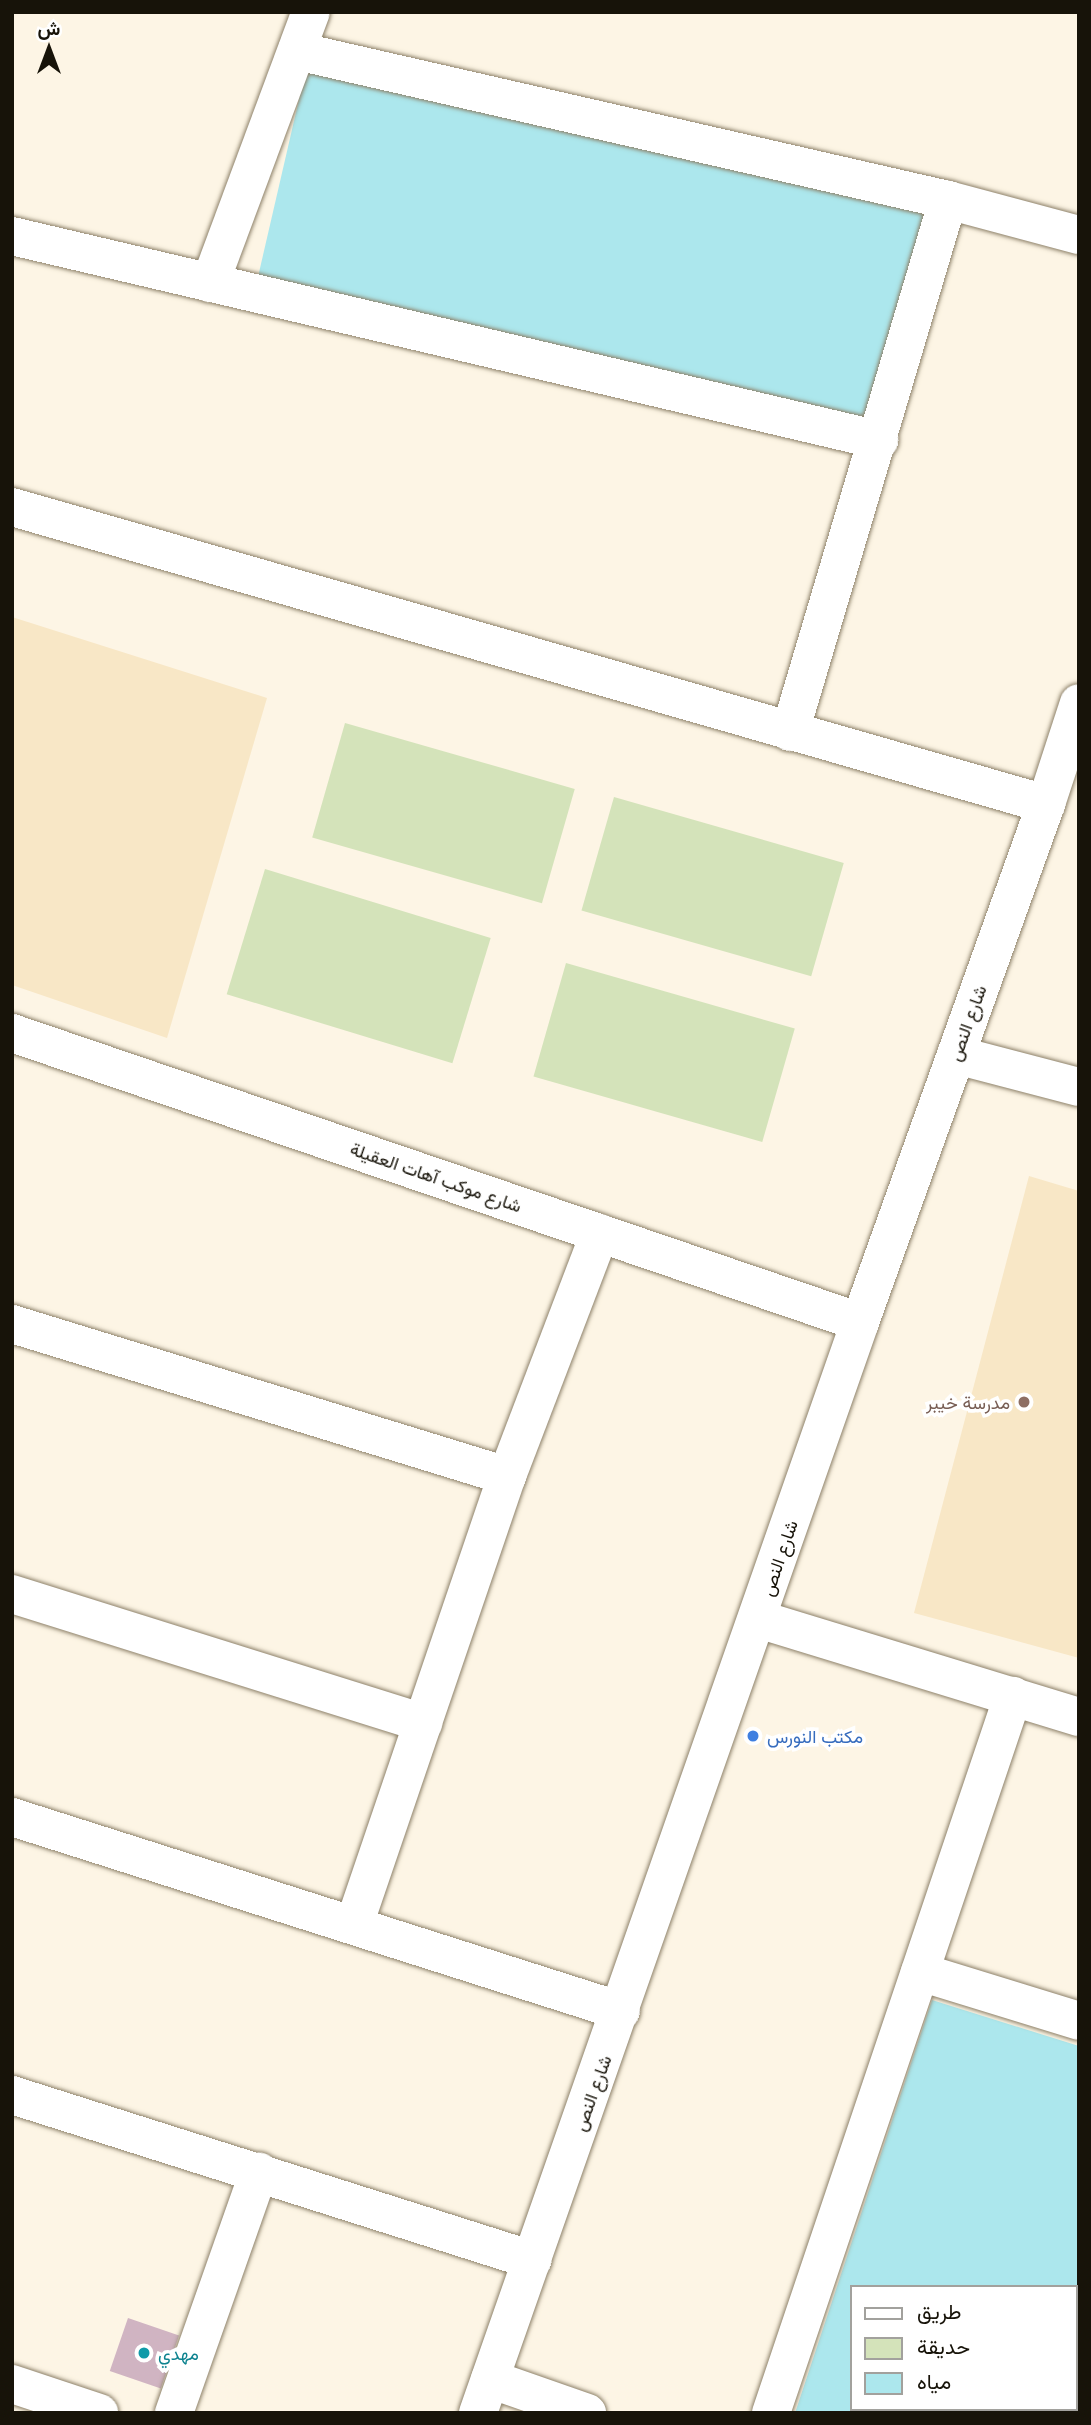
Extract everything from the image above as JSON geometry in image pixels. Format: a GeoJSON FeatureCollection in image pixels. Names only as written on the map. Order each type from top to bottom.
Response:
{"type":"FeatureCollection","features":[{"type":"Feature","properties":{"kind":"street"},"geometry":{"type":"LineString","coordinates":[[210,283],[311,12]]}},
{"type":"Feature","properties":{"kind":"street"},"geometry":{"type":"LineString","coordinates":[[297,51],[948,200],[1079,235]]}},
{"type":"Feature","properties":{"kind":"street"},"geometry":{"type":"LineString","coordinates":[[790,732],[879,440],[948,200]]}},
{"type":"Feature","properties":{"kind":"street"},"geometry":{"type":"LineString","coordinates":[[12,236],[879,440]]}},
{"type":"Feature","properties":{"kind":"street"},"geometry":{"type":"LineString","coordinates":[[12,507],[1046,804]]}},
{"type":"Feature","properties":{"kind":"street","name":"شارع النص"},"geometry":{"type":"LineString","coordinates":[[484,2396],[860,1322],[1046,804],[1079,703]]}},
{"type":"Feature","properties":{"kind":"street","name":"شارع موكب آهات العقيلة"},"geometry":{"type":"LineString","coordinates":[[12,1033],[860,1322]]}},
{"type":"Feature","properties":{"kind":"street"},"geometry":{"type":"LineString","coordinates":[[956,1055],[1079,1087]]}},
{"type":"Feature","properties":{"kind":"street"},"geometry":{"type":"LineString","coordinates":[[354,1925],[507,1476],[600,1233]]}},
{"type":"Feature","properties":{"kind":"street"},"geometry":{"type":"LineString","coordinates":[[12,1324],[507,1476]]}},
{"type":"Feature","properties":{"kind":"street"},"geometry":{"type":"LineString","coordinates":[[12,1594],[423,1723]]}},
{"type":"Feature","properties":{"kind":"street"},"geometry":{"type":"LineString","coordinates":[[758,1619],[1079,1717]]}},
{"type":"Feature","properties":{"kind":"street"},"geometry":{"type":"LineString","coordinates":[[771,2413],[1013,1696]]}},
{"type":"Feature","properties":{"kind":"street"},"geometry":{"type":"LineString","coordinates":[[12,1817],[621,2011]]}},
{"type":"Feature","properties":{"kind":"street"},"geometry":{"type":"LineString","coordinates":[[920,1972],[1079,2021]]}},
{"type":"Feature","properties":{"kind":"street"},"geometry":{"type":"LineString","coordinates":[[12,2095],[532,2260]]}},
{"type":"Feature","properties":{"kind":"street"},"geometry":{"type":"LineString","coordinates":[[174,2413],[259,2172]]}},
{"type":"Feature","properties":{"kind":"street"},"geometry":{"type":"LineString","coordinates":[[12,2384],[99,2413]]}},
{"type":"Feature","properties":{"kind":"street"},"geometry":{"type":"LineString","coordinates":[[484,2396],[587,2413]]}},
{"type":"Feature","properties":{"kind":"shaded area"},"geometry":{"type":"Polygon","coordinates":[[[12,617],[267,698],[167,1038],[12,985],[12,617]]]}},
{"type":"Feature","properties":{"kind":"shaded area","name":"مدرسة خيبر"},"geometry":{"type":"Polygon","coordinates":[[[1029,1176],[1079,1191],[1079,1658],[914,1613],[1029,1176]]]}},
{"type":"Feature","properties":{"kind":"green space"},"geometry":{"type":"Polygon","coordinates":[[[345,723],[575,789],[542,903],[312,837],[345,723]]]}},
{"type":"Feature","properties":{"kind":"green space"},"geometry":{"type":"Polygon","coordinates":[[[614,797],[844,863],[811,976],[581,910],[614,797]]]}},
{"type":"Feature","properties":{"kind":"green space"},"geometry":{"type":"Polygon","coordinates":[[[265,869],[491,938],[452,1063],[227,994],[265,869]]]}},
{"type":"Feature","properties":{"kind":"green space"},"geometry":{"type":"Polygon","coordinates":[[[566,963],[795,1029],[762,1142],[533,1076],[566,963]]]}},
{"type":"Feature","properties":{"kind":"water"},"geometry":{"type":"Polygon","coordinates":[[[306,69],[925,212],[876,424],[257,281],[306,69]]]}},
{"type":"Feature","properties":{"kind":"water"},"geometry":{"type":"Polygon","coordinates":[[[932,2000],[1079,2046],[1077,2384],[1077,2285],[850,2285],[850,2411],[1067,2413],[795,2413],[932,2000]]]}},
{"type":"Feature","properties":{"kind":"building","name":"مهدي"},"geometry":{"type":"Polygon","coordinates":[[[128,2318],[179,2336],[161,2389],[110,2371],[128,2318]]]}},
{"type":"Feature","properties":{"kind":"place","name":"مدرسة خيبر"},"geometry":{"type":"Point","coordinates":[1024,1402]}},
{"type":"Feature","properties":{"kind":"place","name":"مكتب النورس"},"geometry":{"type":"Point","coordinates":[753,1736]}},
{"type":"Feature","properties":{"kind":"place","name":"مهدي"},"geometry":{"type":"Point","coordinates":[144,2353]}}]}
